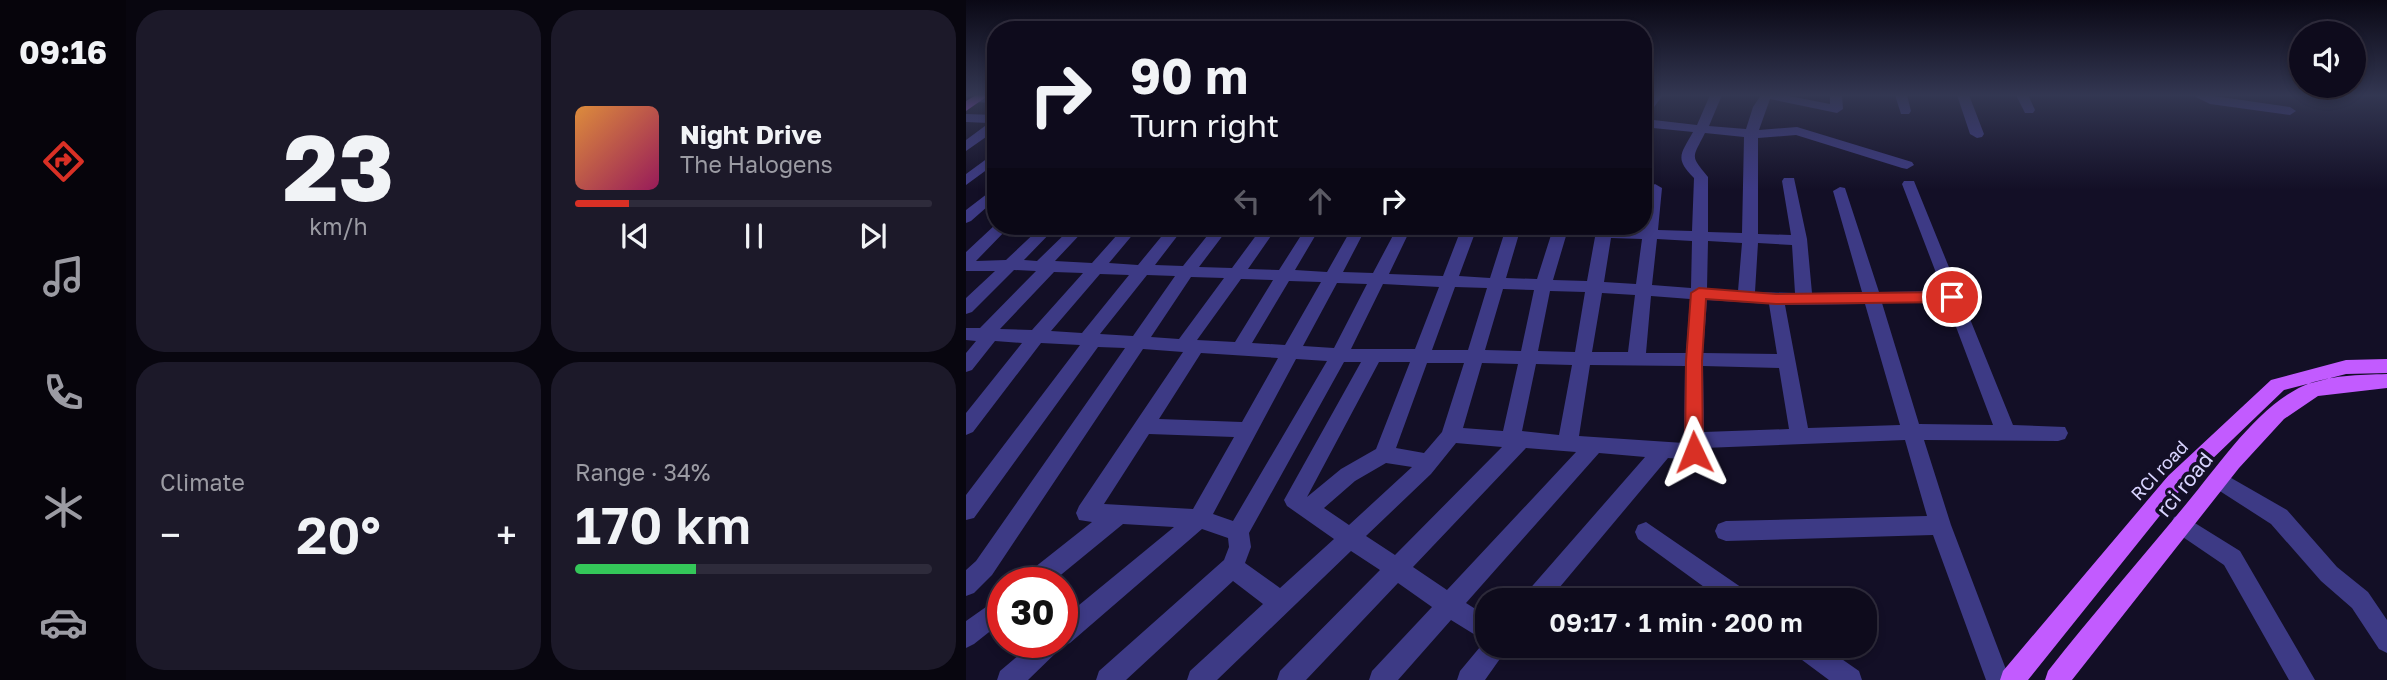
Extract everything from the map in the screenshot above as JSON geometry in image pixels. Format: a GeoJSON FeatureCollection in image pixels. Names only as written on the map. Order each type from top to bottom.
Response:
{"type":"FeatureCollection","features":[{"type":"Feature","properties":{"kind":"main road","name":"RCI road"},"geometry":{"type":"LineString","coordinates":[[2012,680],[2175,482],[2278,385],[2346,367],[2387,366]]}},
{"type":"Feature","properties":{"kind":"main road","name":"rci road"},"geometry":{"type":"LineString","coordinates":[[2057,680],[2182,524],[2279,414],[2309,391],[2387,381]]}},
{"type":"Feature","properties":{"kind":"street"},"geometry":{"type":"LineString","coordinates":[[1682,127],[1752,134],[1797,131],[1908,165]]}},
{"type":"Feature","properties":{"kind":"street"},"geometry":{"type":"LineString","coordinates":[[1746,296],[1750,238],[1748,174],[1754,127]]}},
{"type":"Feature","properties":{"kind":"street"},"geometry":{"type":"LineString","coordinates":[[1974,127],[1977,134]]}},
{"type":"Feature","properties":{"kind":"street"},"geometry":{"type":"LineString","coordinates":[[966,147],[987,129]]}},
{"type":"Feature","properties":{"kind":"street"},"geometry":{"type":"LineString","coordinates":[[1451,435],[1694,452],[1694,361],[1699,293],[1701,177],[1688,163],[1687,155],[1701,129]]}},
{"type":"Feature","properties":{"kind":"street"},"geometry":{"type":"LineString","coordinates":[[966,147],[987,148]]}},
{"type":"Feature","properties":{"kind":"street"},"geometry":{"type":"LineString","coordinates":[[966,181],[987,164]]}},
{"type":"Feature","properties":{"kind":"street"},"geometry":{"type":"LineString","coordinates":[[1789,181],[1799,240],[1804,298]]}},
{"type":"Feature","properties":{"kind":"street"},"geometry":{"type":"LineString","coordinates":[[1909,184],[2006,432]]}},
{"type":"Feature","properties":{"kind":"street"},"geometry":{"type":"LineString","coordinates":[[1652,216],[1655,188]]}},
{"type":"Feature","properties":{"kind":"street"},"geometry":{"type":"LineString","coordinates":[[1840,191],[1940,525],[1998,680]]}},
{"type":"Feature","properties":{"kind":"street"},"geometry":{"type":"LineString","coordinates":[[969,212],[987,198]]}},
{"type":"Feature","properties":{"kind":"street"},"geometry":{"type":"LineString","coordinates":[[969,212],[987,211]]}},
{"type":"Feature","properties":{"kind":"street"},"geometry":{"type":"LineString","coordinates":[[1652,234],[1799,240]]}},
{"type":"Feature","properties":{"kind":"street"},"geometry":{"type":"LineString","coordinates":[[966,263],[993,235]]}},
{"type":"Feature","properties":{"kind":"street"},"geometry":{"type":"LineString","coordinates":[[966,308],[1041,235]]}},
{"type":"Feature","properties":{"kind":"street"},"geometry":{"type":"LineString","coordinates":[[966,365],[988,334],[1074,235]]}},
{"type":"Feature","properties":{"kind":"street"},"geometry":{"type":"LineString","coordinates":[[966,427],[1037,336],[1125,235]]}},
{"type":"Feature","properties":{"kind":"street"},"geometry":{"type":"LineString","coordinates":[[966,511],[1089,339],[1170,235]]}},
{"type":"Feature","properties":{"kind":"street"},"geometry":{"type":"LineString","coordinates":[[966,585],[984,568],[1186,273],[1216,235]]}},
{"type":"Feature","properties":{"kind":"street"},"geometry":{"type":"LineString","coordinates":[[1238,532],[1199,519],[1087,513],[1144,426],[1235,275],[1264,235]]}},
{"type":"Feature","properties":{"kind":"street"},"geometry":{"type":"LineString","coordinates":[[1241,347],[1309,235]]}},
{"type":"Feature","properties":{"kind":"street"},"geometry":{"type":"LineString","coordinates":[[1078,621],[1199,519],[1355,235]]}},
{"type":"Feature","properties":{"kind":"street"},"geometry":{"type":"LineString","coordinates":[[1108,680],[1232,567],[1240,547],[1238,532],[1339,355],[1401,235]]}},
{"type":"Feature","properties":{"kind":"street"},"geometry":{"type":"LineString","coordinates":[[1384,454],[1466,235]]}},
{"type":"Feature","properties":{"kind":"street"},"geometry":{"type":"LineString","coordinates":[[1199,680],[1424,468],[1451,435],[1511,235]]}},
{"type":"Feature","properties":{"kind":"street"},"geometry":{"type":"LineString","coordinates":[[1289,680],[1517,439],[1528,358],[1543,286],[1558,235]]}},
{"type":"Feature","properties":{"kind":"street"},"geometry":{"type":"LineString","coordinates":[[1568,442],[1603,235]]}},
{"type":"Feature","properties":{"kind":"street"},"geometry":{"type":"LineString","coordinates":[[1636,359],[1650,235]]}},
{"type":"Feature","properties":{"kind":"street"},"geometry":{"type":"LineString","coordinates":[[966,263],[1379,281],[1594,287],[1776,299],[1952,297]]}},
{"type":"Feature","properties":{"kind":"street"},"geometry":{"type":"LineString","coordinates":[[1776,299],[1800,438]]}},
{"type":"Feature","properties":{"kind":"street"},"geometry":{"type":"LineString","coordinates":[[966,334],[1241,347],[1339,355],[1786,361]]}},
{"type":"Feature","properties":{"kind":"street"},"geometry":{"type":"LineString","coordinates":[[1374,355],[1294,500],[1393,570],[1475,623]]}},
{"type":"Feature","properties":{"kind":"street"},"geometry":{"type":"LineString","coordinates":[[1144,426],[1247,430]]}},
{"type":"Feature","properties":{"kind":"street"},"geometry":{"type":"LineString","coordinates":[[1693,440],[1911,432],[2058,433]]}},
{"type":"Feature","properties":{"kind":"street"},"geometry":{"type":"LineString","coordinates":[[1381,680],[1595,444]]}},
{"type":"Feature","properties":{"kind":"street"},"geometry":{"type":"LineString","coordinates":[[1545,588],[1664,449]]}},
{"type":"Feature","properties":{"kind":"street"},"geometry":{"type":"LineString","coordinates":[[1308,509],[1348,475],[1384,454],[1418,459],[1424,468]]}},
{"type":"Feature","properties":{"kind":"street"},"geometry":{"type":"LineString","coordinates":[[2219,480],[2279,517],[2329,574],[2360,600],[2387,641]]}},
{"type":"Feature","properties":{"kind":"street"},"geometry":{"type":"LineString","coordinates":[[1052,567],[1119,514]]}},
{"type":"Feature","properties":{"kind":"street"},"geometry":{"type":"LineString","coordinates":[[2182,524],[2232,558],[2303,680]]}},
{"type":"Feature","properties":{"kind":"street"},"geometry":{"type":"LineString","coordinates":[[1727,531],[1940,525]]}},
{"type":"Feature","properties":{"kind":"street"},"geometry":{"type":"LineString","coordinates":[[1646,532],[1723,588]]}},
{"type":"Feature","properties":{"kind":"street"},"geometry":{"type":"LineString","coordinates":[[1232,567],[1280,602]]}},
{"type":"Feature","properties":{"kind":"street"},"geometry":{"type":"LineString","coordinates":[[966,636],[987,619]]}},
{"type":"Feature","properties":{"kind":"street"},"geometry":{"type":"LineString","coordinates":[[1009,680],[1034,658]]}},
{"type":"Feature","properties":{"kind":"street"},"geometry":{"type":"LineString","coordinates":[[1469,680],[1487,658]]}},
{"type":"Feature","properties":{"kind":"street"},"geometry":{"type":"LineString","coordinates":[[1820,658],[1850,680]]}},
{"type":"Feature","properties":{"kind":"route"},"geometry":{"type":"LineString","coordinates":[[1694,452],[1694,361],[1699,293],[1776,299],[1952,297]]}}]}
